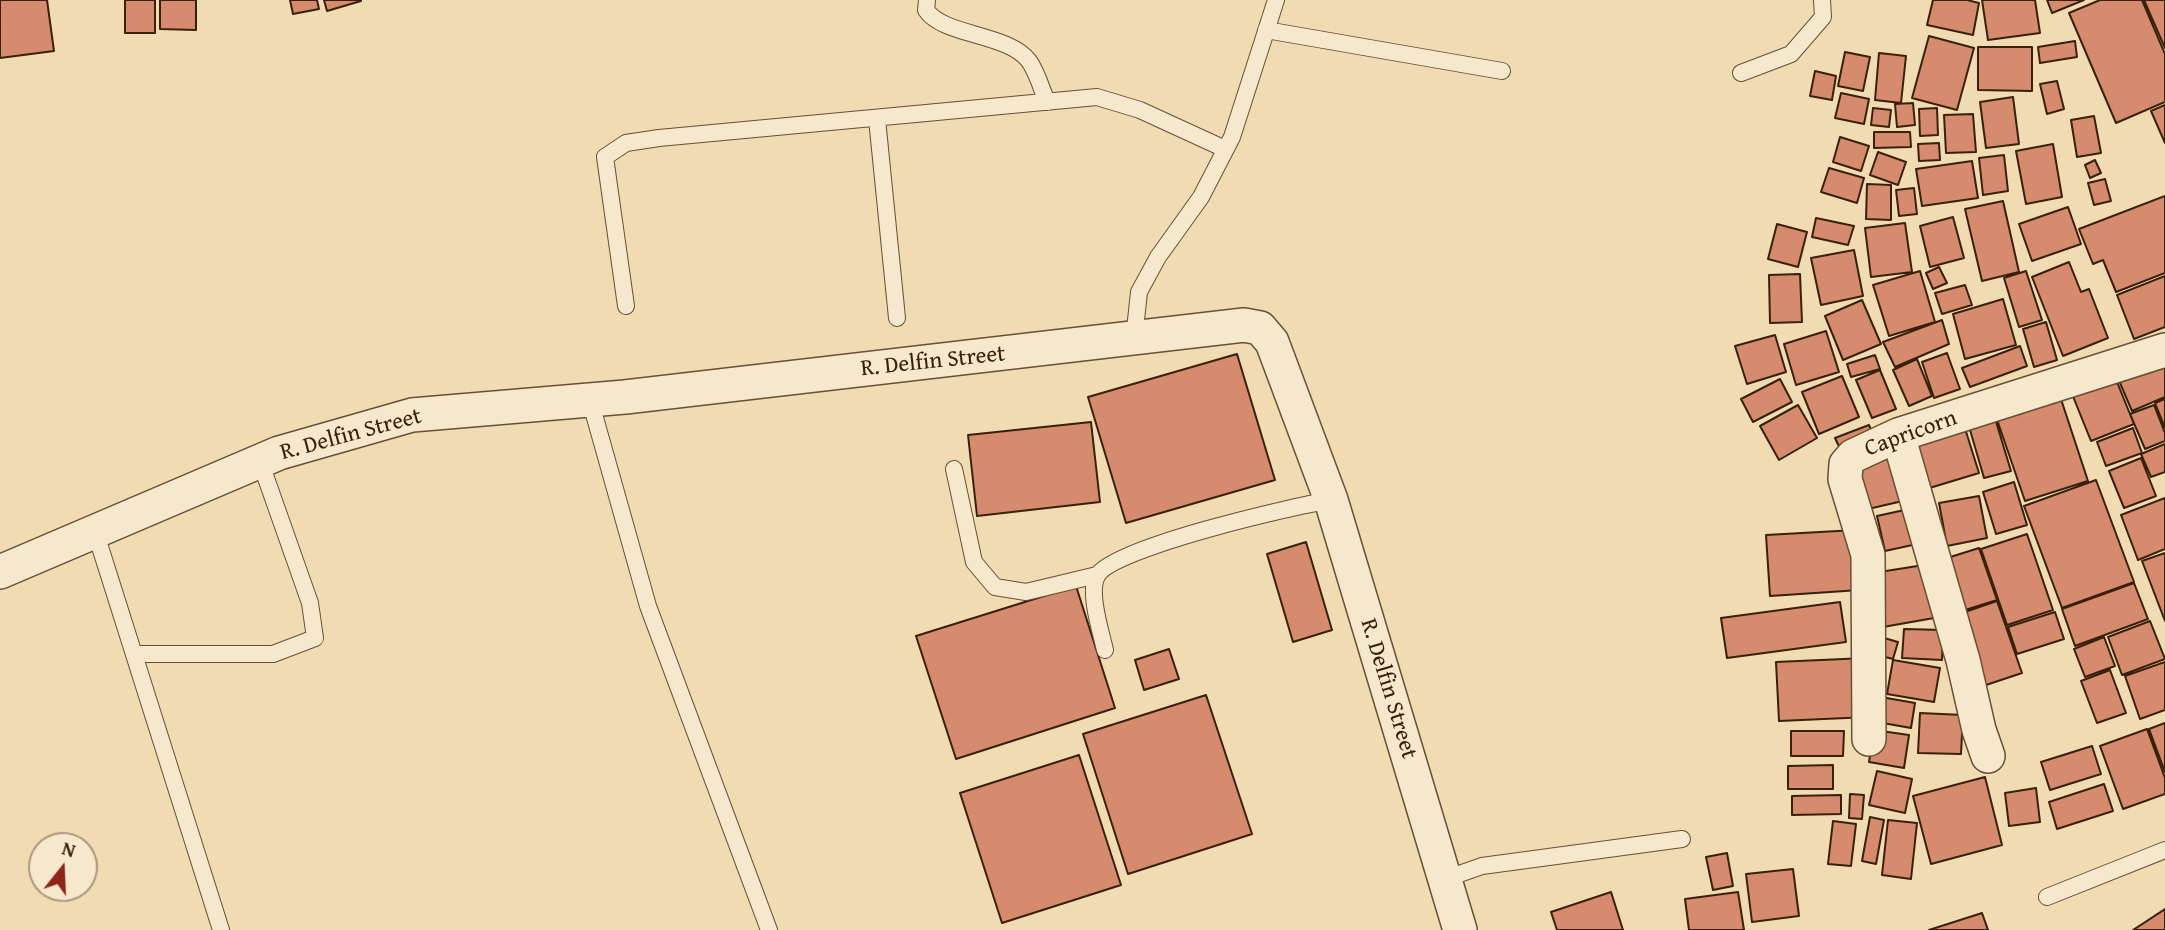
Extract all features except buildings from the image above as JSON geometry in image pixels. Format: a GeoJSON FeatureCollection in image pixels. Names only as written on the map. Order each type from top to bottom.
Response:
{"type":"FeatureCollection","features":[{"type":"Feature","properties":{"kind":"street","name":"R. Delfin Street"},"geometry":{"type":"LineString","coordinates":[[0,572],[279,453],[412,415],[590,400],[1244,325],[1260,328],[1272,342],[1331,500],[1460,930]]}},
{"type":"Feature","properties":{"kind":"street","name":"Capricorn"},"geometry":{"type":"LineString","coordinates":[[1869,739],[1868,555],[1845,479],[1846,464],[1853,456],[1898,435],[2165,350]]}},
{"type":"Feature","properties":{"kind":"street"},"geometry":{"type":"LineString","coordinates":[[1898,435],[1988,755]]}},
{"type":"Feature","properties":{"kind":"lane"},"geometry":{"type":"LineString","coordinates":[[927,0],[926,10],[938,22],[1013,48],[1029,61],[1047,102]]}},
{"type":"Feature","properties":{"kind":"lane"},"geometry":{"type":"LineString","coordinates":[[1134,339],[1139,292],[1158,257],[1201,197],[1232,136],[1276,0]]}},
{"type":"Feature","properties":{"kind":"lane"},"geometry":{"type":"LineString","coordinates":[[1741,73],[1791,54],[1823,17],[1822,0]]}},
{"type":"Feature","properties":{"kind":"lane"},"geometry":{"type":"LineString","coordinates":[[1266,30],[1502,71]]}},
{"type":"Feature","properties":{"kind":"lane"},"geometry":{"type":"LineString","coordinates":[[626,306],[605,157],[626,144],[659,138],[1097,97],[1140,110],[1225,149]]}},
{"type":"Feature","properties":{"kind":"lane"},"geometry":{"type":"LineString","coordinates":[[877,119],[897,318]]}},
{"type":"Feature","properties":{"kind":"lane"},"geometry":{"type":"LineString","coordinates":[[590,400],[648,606],[769,930]]}},
{"type":"Feature","properties":{"kind":"lane"},"geometry":{"type":"LineString","coordinates":[[135,654],[274,654],[314,638],[310,603],[260,461]]}},
{"type":"Feature","properties":{"kind":"lane"},"geometry":{"type":"LineString","coordinates":[[954,468],[974,562],[995,587],[1026,592],[1097,575],[1108,565],[1136,551],[1299,505],[1331,500]]}},
{"type":"Feature","properties":{"kind":"lane"},"geometry":{"type":"LineString","coordinates":[[95,531],[221,930]]}},
{"type":"Feature","properties":{"kind":"lane"},"geometry":{"type":"LineString","coordinates":[[1097,575],[1093,590],[1105,650]]}},
{"type":"Feature","properties":{"kind":"lane"},"geometry":{"type":"LineString","coordinates":[[1445,879],[1482,866],[1682,839]]}},
{"type":"Feature","properties":{"kind":"lane"},"geometry":{"type":"LineString","coordinates":[[2047,897],[2165,850]]}}]}
